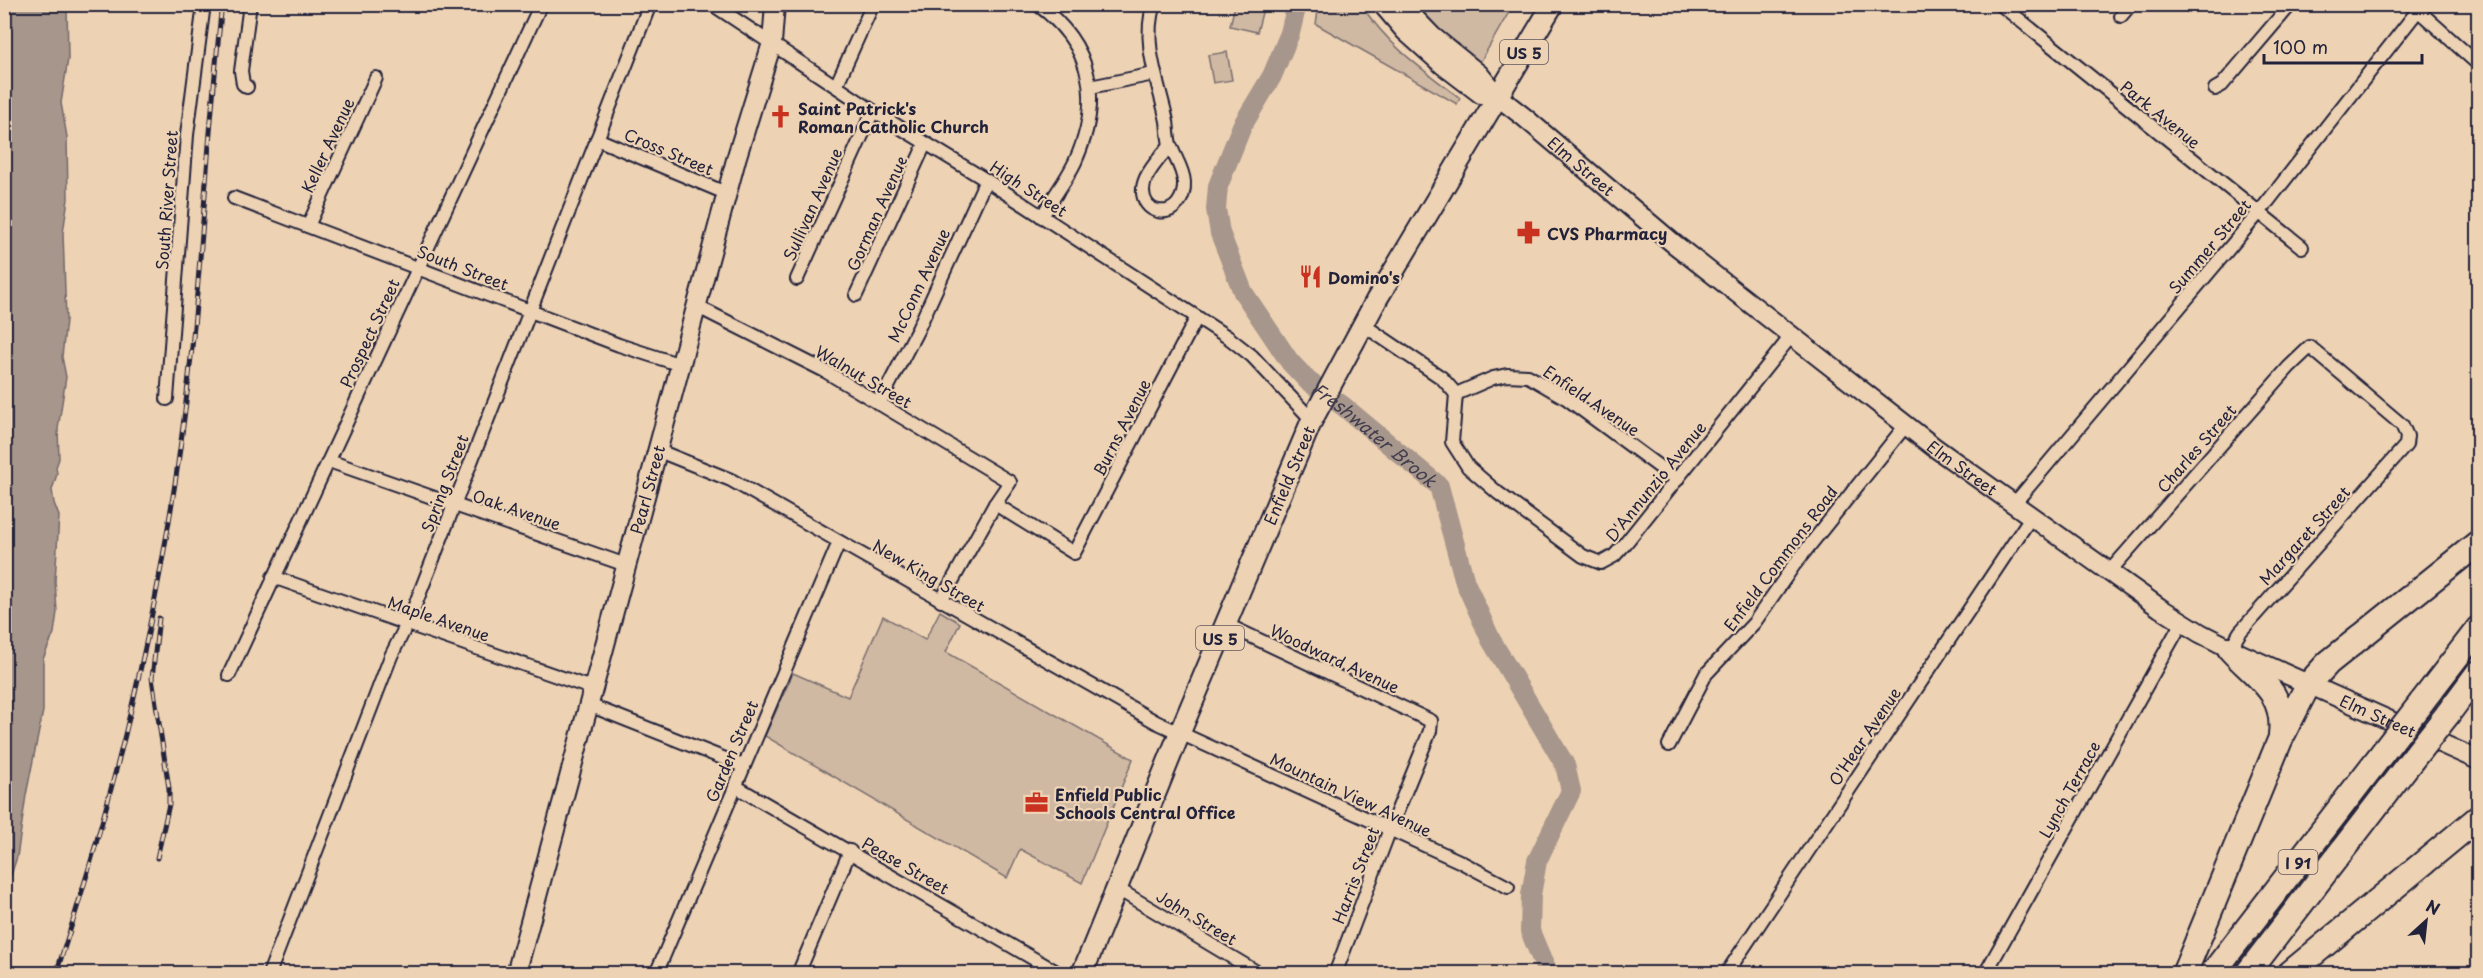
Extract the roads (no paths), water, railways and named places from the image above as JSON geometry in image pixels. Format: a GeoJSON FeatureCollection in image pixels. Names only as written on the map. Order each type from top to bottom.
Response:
{"type":"FeatureCollection","features":[{"type":"Feature","properties":{"kind":"highway"},"geometry":{"type":"LineString","coordinates":[[2184,974],[2280,740],[2308,685],[2328,663],[2478,543]]}},
{"type":"Feature","properties":{"kind":"highway","name":"I 91"},"geometry":{"type":"LineString","coordinates":[[2212,974],[2478,629]]}},
{"type":"Feature","properties":{"kind":"highway"},"geometry":{"type":"LineString","coordinates":[[2230,649],[2277,698],[2282,716],[2280,740]]}},
{"type":"Feature","properties":{"kind":"highway","name":"I 91"},"geometry":{"type":"LineString","coordinates":[[2247,974],[2478,673]]}},
{"type":"Feature","properties":{"kind":"highway"},"geometry":{"type":"LineString","coordinates":[[2289,974],[2478,818]]}},
{"type":"Feature","properties":{"kind":"main road","name":"Enfield Street"},"geometry":{"type":"LineString","coordinates":[[1082,974],[1225,624],[1316,412],[1362,324],[1553,4]]}},
{"type":"Feature","properties":{"kind":"street","name":"South River Street"},"geometry":{"type":"LineString","coordinates":[[167,399],[187,135],[204,4]]}},
{"type":"Feature","properties":{"kind":"street"},"geometry":{"type":"LineString","coordinates":[[247,87],[243,84],[241,71],[250,4]]}},
{"type":"Feature","properties":{"kind":"street","name":"Prospect Street"},"geometry":{"type":"LineString","coordinates":[[229,675],[541,4]]}},
{"type":"Feature","properties":{"kind":"street","name":"Spring Street"},"geometry":{"type":"LineString","coordinates":[[269,974],[391,656],[406,624],[650,4]]}},
{"type":"Feature","properties":{"kind":"street","name":"High Street"},"geometry":{"type":"LineString","coordinates":[[712,4],[873,111],[986,180],[1197,317],[1252,356],[1316,412]]}},
{"type":"Feature","properties":{"kind":"street","name":"Pearl Street"},"geometry":{"type":"LineString","coordinates":[[516,974],[696,308],[772,43],[775,4]]}},
{"type":"Feature","properties":{"kind":"street"},"geometry":{"type":"LineString","coordinates":[[836,86],[873,4]]}},
{"type":"Feature","properties":{"kind":"street"},"geometry":{"type":"LineString","coordinates":[[1037,4],[1056,18],[1080,51],[1090,87],[1091,115],[1074,164],[1041,217]]}},
{"type":"Feature","properties":{"kind":"street"},"geometry":{"type":"LineString","coordinates":[[1154,4],[1148,25],[1154,74],[1167,121],[1170,145],[1182,170],[1184,190],[1177,206],[1169,211],[1159,212],[1150,208],[1142,189],[1148,176],[1170,145]]}},
{"type":"Feature","properties":{"kind":"street"},"geometry":{"type":"LineString","coordinates":[[1382,4],[1405,31],[1443,65],[1481,94],[1497,96]]}},
{"type":"Feature","properties":{"kind":"street"},"geometry":{"type":"LineString","coordinates":[[1401,4],[1432,36],[1479,74],[1497,96]]}},
{"type":"Feature","properties":{"kind":"street","name":"Park Avenue"},"geometry":{"type":"LineString","coordinates":[[2000,4],[2258,214],[2302,247]]}},
{"type":"Feature","properties":{"kind":"street"},"geometry":{"type":"LineString","coordinates":[[2121,16],[2131,4]]}},
{"type":"Feature","properties":{"kind":"street"},"geometry":{"type":"LineString","coordinates":[[2215,89],[2222,85],[2291,4]]}},
{"type":"Feature","properties":{"kind":"street"},"geometry":{"type":"LineString","coordinates":[[2417,6],[2478,64]]}},
{"type":"Feature","properties":{"kind":"street","name":"Summer Street"},"geometry":{"type":"LineString","coordinates":[[2014,504],[2258,214],[2417,6]]}},
{"type":"Feature","properties":{"kind":"street"},"geometry":{"type":"LineString","coordinates":[[1090,87],[1154,74]]}},
{"type":"Feature","properties":{"kind":"street","name":"Keller Avenue"},"geometry":{"type":"LineString","coordinates":[[308,226],[376,78]]}},
{"type":"Feature","properties":{"kind":"street","name":"Elm Street"},"geometry":{"type":"LineString","coordinates":[[1497,96],[1673,243],[1906,425],[2031,517],[2182,622],[2230,649],[2478,760]]}},
{"type":"Feature","properties":{"kind":"street","name":"Sullivan Avenue"},"geometry":{"type":"LineString","coordinates":[[796,279],[873,111]]}},
{"type":"Feature","properties":{"kind":"street","name":"Cross Street"},"geometry":{"type":"LineString","coordinates":[[597,139],[728,194]]}},
{"type":"Feature","properties":{"kind":"street","name":"Gorman Avenue"},"geometry":{"type":"LineString","coordinates":[[856,295],[925,144]]}},
{"type":"Feature","properties":{"kind":"street","name":"McConn Avenue"},"geometry":{"type":"LineString","coordinates":[[879,404],[918,329],[986,180]]}},
{"type":"Feature","properties":{"kind":"street","name":"South Street"},"geometry":{"type":"LineString","coordinates":[[234,198],[681,365]]}},
{"type":"Feature","properties":{"kind":"street","name":"Walnut Street"},"geometry":{"type":"LineString","coordinates":[[696,308],[796,356],[1010,482],[995,504]]}},
{"type":"Feature","properties":{"kind":"street","name":"Burns Avenue"},"geometry":{"type":"LineString","coordinates":[[995,504],[1074,553],[1197,317]]}},
{"type":"Feature","properties":{"kind":"street"},"geometry":{"type":"LineString","coordinates":[[1362,324],[1442,378],[1456,394]]}},
{"type":"Feature","properties":{"kind":"street","name":"D'Annunzio Avenue"},"geometry":{"type":"LineString","coordinates":[[1456,394],[1452,442],[1468,467],[1498,493],[1593,562],[1601,563],[1614,556],[1792,335]]}},
{"type":"Feature","properties":{"kind":"street","name":"Charles Street"},"geometry":{"type":"LineString","coordinates":[[2109,572],[2289,367],[2310,347],[2402,425],[2407,436],[2406,445]]}},
{"type":"Feature","properties":{"kind":"street","name":"Enfield Avenue"},"geometry":{"type":"LineString","coordinates":[[1456,394],[1493,378],[1507,375],[1528,376],[1566,398],[1677,480]]}},
{"type":"Feature","properties":{"kind":"street","name":"Enfield Commons Road"},"geometry":{"type":"LineString","coordinates":[[1669,746],[1706,674],[1755,623],[1794,565],[1906,425]]}},
{"type":"Feature","properties":{"kind":"street","name":"Margaret Street"},"geometry":{"type":"LineString","coordinates":[[2230,649],[2240,632],[2406,445]]}},
{"type":"Feature","properties":{"kind":"street","name":"New King Street"},"geometry":{"type":"LineString","coordinates":[[659,451],[731,480],[941,601],[1180,733]]}},
{"type":"Feature","properties":{"kind":"street","name":"Oak Avenue"},"geometry":{"type":"LineString","coordinates":[[329,460],[626,565]]}},
{"type":"Feature","properties":{"kind":"street"},"geometry":{"type":"LineString","coordinates":[[941,601],[995,504]]}},
{"type":"Feature","properties":{"kind":"street","name":"O'Hear Avenue"},"geometry":{"type":"LineString","coordinates":[[1726,974],[2031,517]]}},
{"type":"Feature","properties":{"kind":"street","name":"Garden Street"},"geometry":{"type":"LineString","coordinates":[[656,974],[839,542]]}},
{"type":"Feature","properties":{"kind":"street","name":"Maple Avenue"},"geometry":{"type":"LineString","coordinates":[[273,577],[406,624],[592,697]]}},
{"type":"Feature","properties":{"kind":"street","name":"Lynch Terrace"},"geometry":{"type":"LineString","coordinates":[[1985,974],[2182,622]]}},
{"type":"Feature","properties":{"kind":"street","name":"Woodward Avenue"},"geometry":{"type":"LineString","coordinates":[[1225,624],[1431,721]]}},
{"type":"Feature","properties":{"kind":"street"},"geometry":{"type":"LineString","coordinates":[[592,697],[743,766]]}},
{"type":"Feature","properties":{"kind":"street","name":"Harris Street"},"geometry":{"type":"LineString","coordinates":[[1335,974],[1430,731],[1431,721]]}},
{"type":"Feature","properties":{"kind":"street","name":"Mountain View Avenue"},"geometry":{"type":"LineString","coordinates":[[1180,733],[1390,829],[1508,887]]}},
{"type":"Feature","properties":{"kind":"street","name":"Pease Street"},"geometry":{"type":"LineString","coordinates":[[735,786],[1060,974]]}},
{"type":"Feature","properties":{"kind":"street"},"geometry":{"type":"LineString","coordinates":[[798,974],[850,851]]}},
{"type":"Feature","properties":{"kind":"street","name":"John Street"},"geometry":{"type":"LineString","coordinates":[[1116,888],[1260,974]]}},
{"type":"Feature","properties":{"kind":"waterway","name":"Freshwater Brook"},"geometry":{"type":"LineString","coordinates":[[1297,4],[1290,33],[1272,76],[1242,126],[1218,186],[1216,209],[1220,233],[1243,292],[1290,362],[1308,381],[1343,406],[1439,486],[1465,582],[1491,640],[1565,765],[1571,791],[1537,861],[1531,895],[1530,931],[1548,974]]}},
{"type":"Feature","properties":{"kind":"railway"},"geometry":{"type":"LineString","coordinates":[[56,974],[97,841],[132,707],[172,503],[189,380],[222,4]]}},
{"type":"Feature","properties":{"kind":"railway"},"geometry":{"type":"LineString","coordinates":[[157,858],[169,804],[169,788],[152,678],[159,618]]}},
{"type":"Feature","properties":{"kind":"place","name":"Saint Patrick's Roman Catholic Church"},"geometry":{"type":"Point","coordinates":[780,117]}},
{"type":"Feature","properties":{"kind":"place","name":"CVS Pharmacy"},"geometry":{"type":"Point","coordinates":[1529,233]}},
{"type":"Feature","properties":{"kind":"place","name":"Domino's"},"geometry":{"type":"Point","coordinates":[1310,277]}},
{"type":"Feature","properties":{"kind":"place","name":"Enfield Public Schools Central Office"},"geometry":{"type":"Point","coordinates":[1037,803]}}]}
